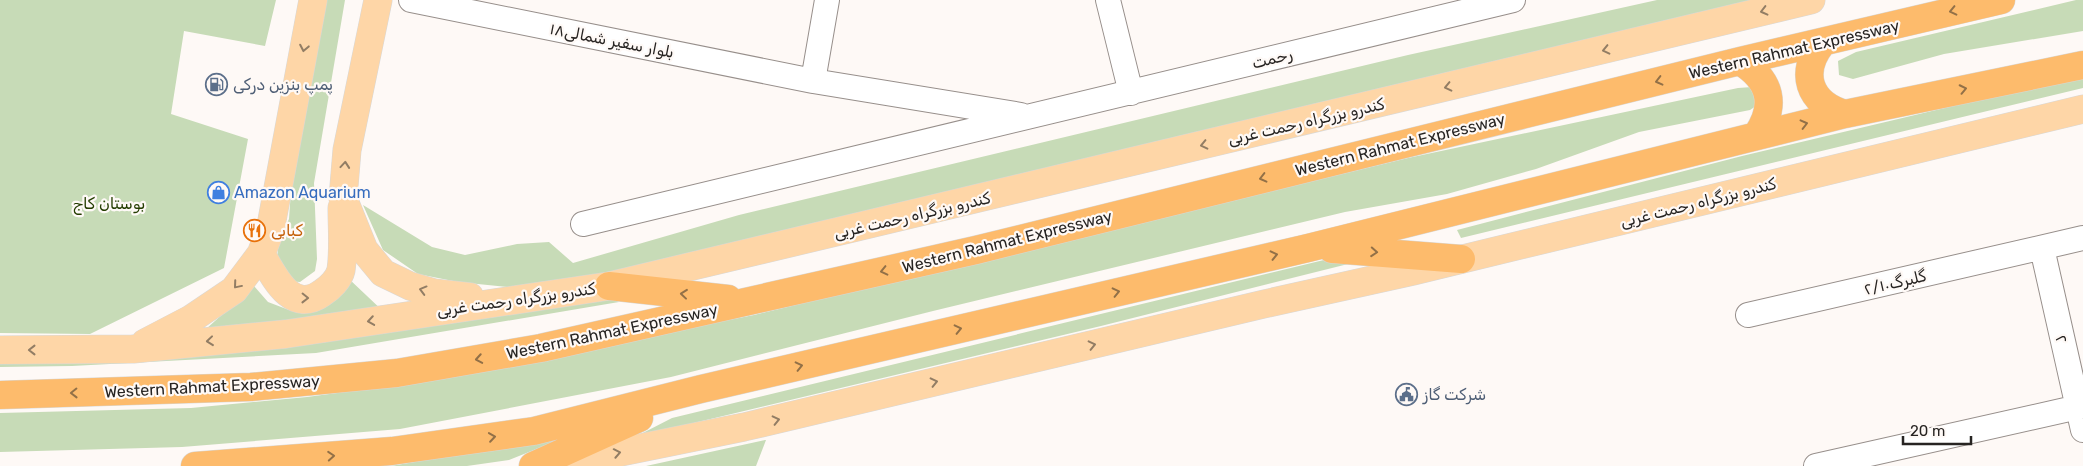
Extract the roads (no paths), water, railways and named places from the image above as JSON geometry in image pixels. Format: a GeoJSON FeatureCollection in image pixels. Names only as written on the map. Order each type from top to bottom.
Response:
{"type":"FeatureCollection","features":[{"type":"Feature","properties":{"kind":"highway","name":"Western Rahmat Expressway"},"geometry":{"type":"LineString","coordinates":[[0,394],[251,387],[397,373],[541,348],[976,250],[1740,61],[2000,0]]}},
{"type":"Feature","properties":{"kind":"highway"},"geometry":{"type":"LineString","coordinates":[[1822,42],[1814,53],[1810,66],[1809,79],[1813,92],[1821,103],[1832,110],[1845,114]]}},
{"type":"Feature","properties":{"kind":"highway"},"geometry":{"type":"LineString","coordinates":[[1740,61],[1753,69],[1763,80],[1768,94],[1769,108],[1765,123],[1757,135]]}},
{"type":"Feature","properties":{"kind":"highway"},"geometry":{"type":"LineString","coordinates":[[195,466],[392,451],[534,431],[701,389],[1308,248],[1845,114],[2083,65]]}},
{"type":"Feature","properties":{"kind":"highway"},"geometry":{"type":"LineString","coordinates":[[1308,248],[1461,259]]}},
{"type":"Feature","properties":{"kind":"highway"},"geometry":{"type":"LineString","coordinates":[[609,286],[749,301]]}},
{"type":"Feature","properties":{"kind":"highway"},"geometry":{"type":"LineString","coordinates":[[533,466],[701,389]]}},
{"type":"Feature","properties":{"kind":"main road"},"geometry":{"type":"LineString","coordinates":[[133,349],[191,319],[234,290],[261,254],[270,231],[313,0]]}},
{"type":"Feature","properties":{"kind":"main road"},"geometry":{"type":"LineString","coordinates":[[261,254],[286,293],[301,300],[316,297],[330,287],[341,271],[342,198],[347,150],[378,0]]}},
{"type":"Feature","properties":{"kind":"main road","name":"کندرو بزرگراه رحمت غربی"},"geometry":{"type":"LineString","coordinates":[[0,350],[133,349],[286,334],[609,286],[1811,0]]}},
{"type":"Feature","properties":{"kind":"main road","name":"کندرو بزرگراه رحمت غربی"},"geometry":{"type":"LineString","coordinates":[[552,466],[744,427],[1461,259],[2083,109]]}},
{"type":"Feature","properties":{"kind":"main road"},"geometry":{"type":"LineString","coordinates":[[342,198],[364,250],[383,273],[410,286],[434,293],[506,301]]}},
{"type":"Feature","properties":{"kind":"street","name":"بلوار سفیر شمالی۱۸"},"geometry":{"type":"LineString","coordinates":[[411,0],[813,81],[1030,117]]}},
{"type":"Feature","properties":{"kind":"street"},"geometry":{"type":"LineString","coordinates":[[813,81],[827,0]]}},
{"type":"Feature","properties":{"kind":"street"},"geometry":{"type":"LineString","coordinates":[[1108,0],[1130,93]]}},
{"type":"Feature","properties":{"kind":"street","name":"رحمت"},"geometry":{"type":"LineString","coordinates":[[583,224],[1513,0]]}},
{"type":"Feature","properties":{"kind":"street","name":"گلبرگ۲/۱۰"},"geometry":{"type":"LineString","coordinates":[[1748,315],[2083,238]]}},
{"type":"Feature","properties":{"kind":"street","name":"۲"},"geometry":{"type":"LineString","coordinates":[[2042,248],[2080,406],[2083,430]]}},
{"type":"Feature","properties":{"kind":"street"},"geometry":{"type":"LineString","coordinates":[[1816,466],[2080,406]]}},
{"type":"Feature","properties":{"kind":"place","name":"پمپ بنزین درکی"},"geometry":{"type":"Point","coordinates":[217,84]}},
{"type":"Feature","properties":{"kind":"place","name":"Amazon Aquarium"},"geometry":{"type":"Point","coordinates":[218,192]}},
{"type":"Feature","properties":{"kind":"place","name":"کبابی"},"geometry":{"type":"Point","coordinates":[255,230]}},
{"type":"Feature","properties":{"kind":"place","name":"شرکت گاز"},"geometry":{"type":"Point","coordinates":[1407,394]}},
{"type":"Feature","properties":{"kind":"park label","name":"بوستان کاج"},"geometry":{"type":"Point","coordinates":[109,203]}}]}
